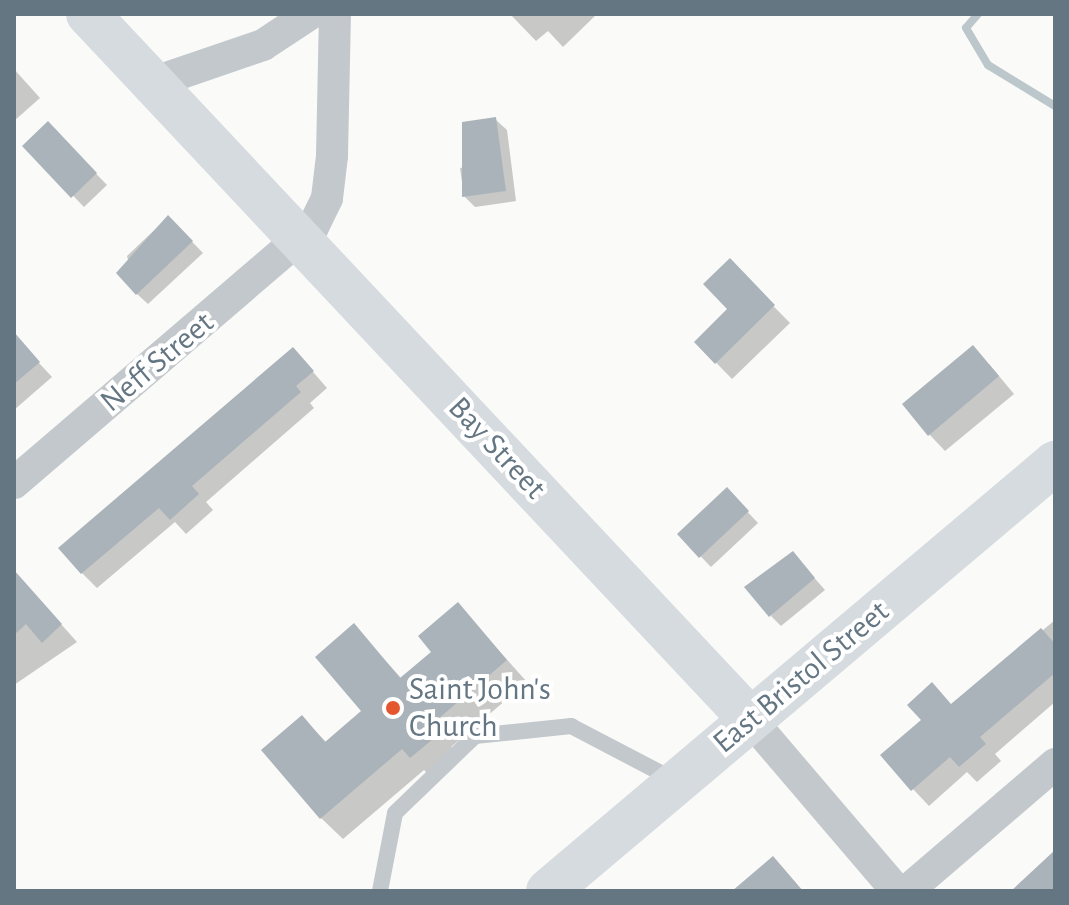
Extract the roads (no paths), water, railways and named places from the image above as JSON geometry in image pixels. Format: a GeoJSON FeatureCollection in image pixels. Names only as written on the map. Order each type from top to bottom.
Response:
{"type":"FeatureCollection","features":[{"type":"Feature","properties":{"kind":"street","name":"Bay Street"},"geometry":{"type":"LineString","coordinates":[[88,14],[750,719],[897,891]]}},
{"type":"Feature","properties":{"kind":"street"},"geometry":{"type":"LineString","coordinates":[[152,83],[263,45],[310,14]]}},
{"type":"Feature","properties":{"kind":"street","name":"Neff Street"},"geometry":{"type":"LineString","coordinates":[[14,483],[301,242],[327,198],[335,14]]}},
{"type":"Feature","properties":{"kind":"street","name":"East Bristol Street"},"geometry":{"type":"LineString","coordinates":[[548,891],[1055,463]]}},
{"type":"Feature","properties":{"kind":"street"},"geometry":{"type":"LineString","coordinates":[[907,891],[1055,764]]}},
{"type":"Feature","properties":{"kind":"lane"},"geometry":{"type":"LineString","coordinates":[[380,891],[395,813],[475,736],[571,726],[677,782]]}},
{"type":"Feature","properties":{"kind":"waterway"},"geometry":{"type":"LineString","coordinates":[[978,14],[966,28],[988,65],[1055,106]]}},
{"type":"Feature","properties":{"kind":"place","name":"Saint John's Church"},"geometry":{"type":"Point","coordinates":[393,708]}}]}
